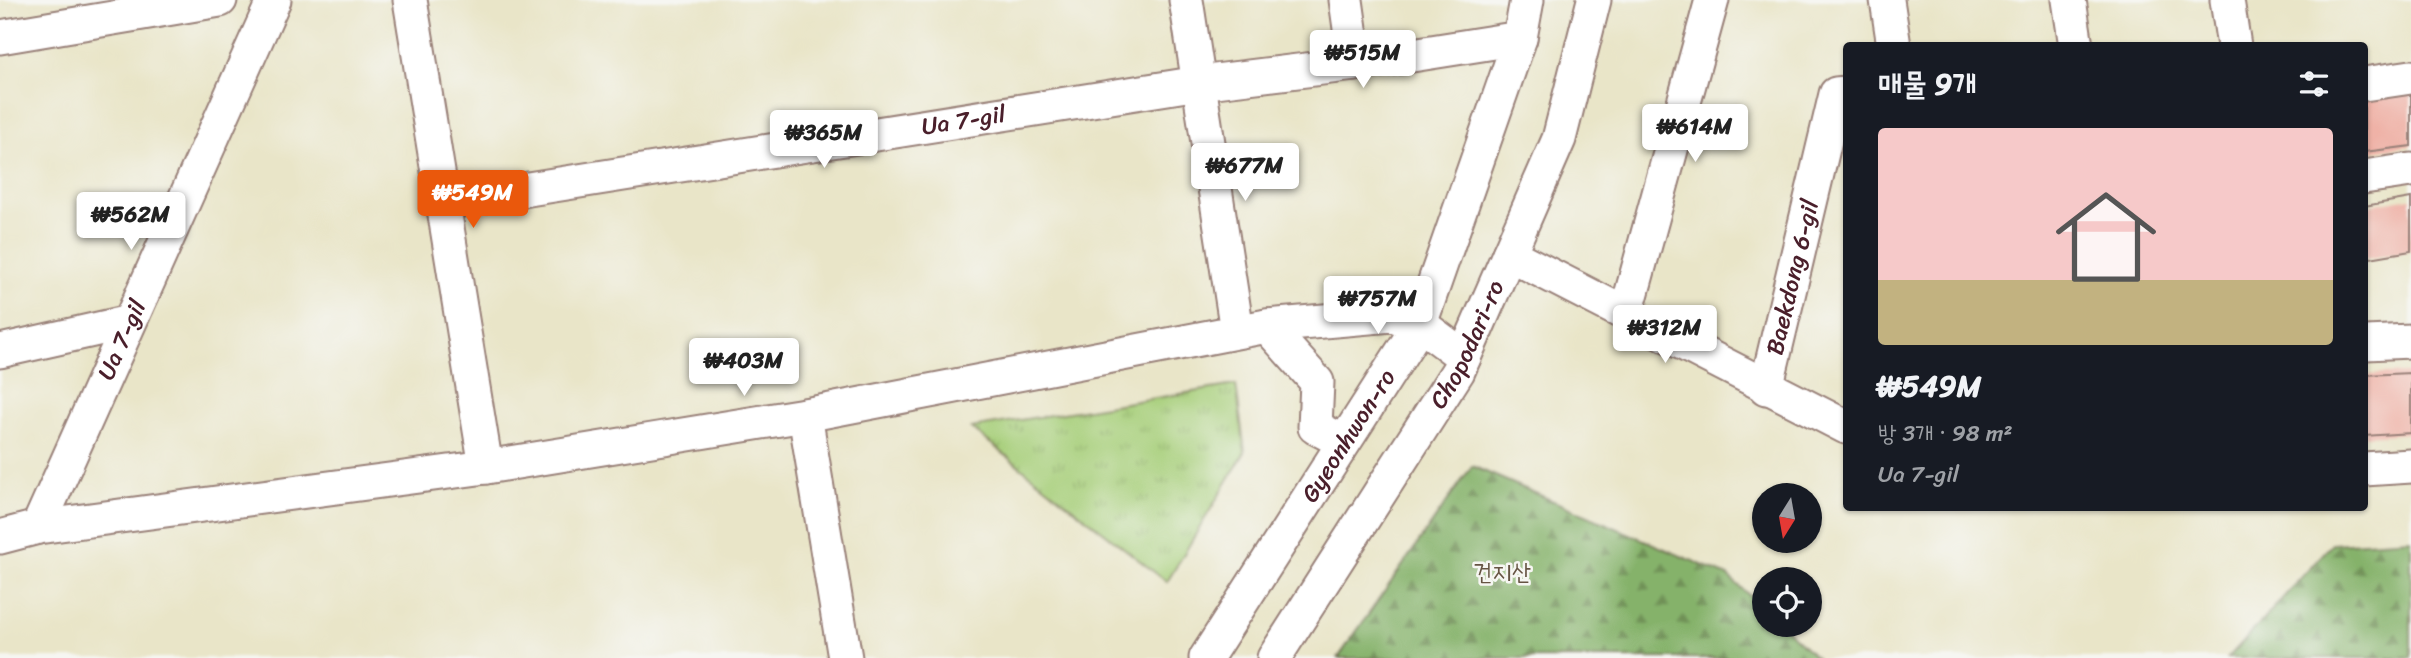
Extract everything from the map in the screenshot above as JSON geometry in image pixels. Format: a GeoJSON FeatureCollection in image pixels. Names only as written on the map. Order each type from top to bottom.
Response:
{"type":"FeatureCollection","features":[{"type":"Feature","properties":{"kind":"street"},"geometry":{"type":"LineString","coordinates":[[0,37],[220,0]]}},
{"type":"Feature","properties":{"kind":"street","name":"Ua 7-gil"},"geometry":{"type":"LineString","coordinates":[[38,527],[274,0]]}},
{"type":"Feature","properties":{"kind":"street"},"geometry":{"type":"LineString","coordinates":[[410,0],[440,203],[486,467]]}},
{"type":"Feature","properties":{"kind":"street"},"geometry":{"type":"LineString","coordinates":[[1186,0],[1199,83],[1252,329],[1317,382],[1315,427],[1344,442]]}},
{"type":"Feature","properties":{"kind":"street"},"geometry":{"type":"LineString","coordinates":[[1346,0],[1355,64]]}},
{"type":"Feature","properties":{"kind":"street","name":"Gyeonhwon-ro"},"geometry":{"type":"LineString","coordinates":[[1206,658],[1420,324],[1520,38],[1527,0]]}},
{"type":"Feature","properties":{"kind":"street","name":"Chopodari-ro"},"geometry":{"type":"LineString","coordinates":[[1274,658],[1464,357],[1559,139],[1594,0]]}},
{"type":"Feature","properties":{"kind":"street"},"geometry":{"type":"LineString","coordinates":[[1626,314],[1712,0]]}},
{"type":"Feature","properties":{"kind":"street"},"geometry":{"type":"LineString","coordinates":[[1887,0],[1893,42]]}},
{"type":"Feature","properties":{"kind":"street"},"geometry":{"type":"LineString","coordinates":[[2069,0],[2076,42]]}},
{"type":"Feature","properties":{"kind":"street"},"geometry":{"type":"LineString","coordinates":[[2227,0],[2233,42]]}},
{"type":"Feature","properties":{"kind":"street","name":"Ua 7-gil"},"geometry":{"type":"LineString","coordinates":[[440,203],[1199,83],[1355,64],[1520,38]]}},
{"type":"Feature","properties":{"kind":"street"},"geometry":{"type":"LineString","coordinates":[[2368,83],[2411,77]]}},
{"type":"Feature","properties":{"kind":"street","name":"Baekdong 6-gil"},"geometry":{"type":"LineString","coordinates":[[1766,388],[1836,93],[1843,93]]}},
{"type":"Feature","properties":{"kind":"street"},"geometry":{"type":"LineString","coordinates":[[2368,176],[2411,170]]}},
{"type":"Feature","properties":{"kind":"street"},"geometry":{"type":"LineString","coordinates":[[1509,254],[1843,426]]}},
{"type":"Feature","properties":{"kind":"street"},"geometry":{"type":"LineString","coordinates":[[0,537],[38,527],[486,467],[805,415],[1252,329],[1392,315],[1420,324],[1464,357]]}},
{"type":"Feature","properties":{"kind":"street"},"geometry":{"type":"LineString","coordinates":[[0,351],[129,322]]}},
{"type":"Feature","properties":{"kind":"street"},"geometry":{"type":"LineString","coordinates":[[2368,343],[2411,341]]}},
{"type":"Feature","properties":{"kind":"street"},"geometry":{"type":"LineString","coordinates":[[805,415],[845,658]]}},
{"type":"Feature","properties":{"kind":"street"},"geometry":{"type":"LineString","coordinates":[[2368,469],[2411,466]]}},
{"type":"Feature","properties":{"kind":"green space"},"geometry":{"type":"Polygon","coordinates":[[[1236,385],[1245,452],[1167,582],[971,428],[1236,385]]]}},
{"type":"Feature","properties":{"kind":"green space","name":"건지산"},"geometry":{"type":"Polygon","coordinates":[[[1472,466],[1728,576],[1752,598],[1752,637],[1794,637],[1817,658],[1338,658],[1472,466]]]}},
{"type":"Feature","properties":{"kind":"green space"},"geometry":{"type":"Polygon","coordinates":[[[2411,539],[2411,658],[2228,658],[2332,544],[2411,539]]]}},
{"type":"Feature","properties":{"kind":"building"},"geometry":{"type":"Polygon","coordinates":[[[2411,86],[2411,146],[2368,151],[2368,92],[2411,86]]]}},
{"type":"Feature","properties":{"kind":"building"},"geometry":{"type":"Polygon","coordinates":[[[2411,198],[2411,251],[2368,258],[2368,205],[2411,198]]]}},
{"type":"Feature","properties":{"kind":"building"},"geometry":{"type":"Polygon","coordinates":[[[2411,373],[2411,433],[2368,436],[2368,375],[2411,373]]]}}]}
